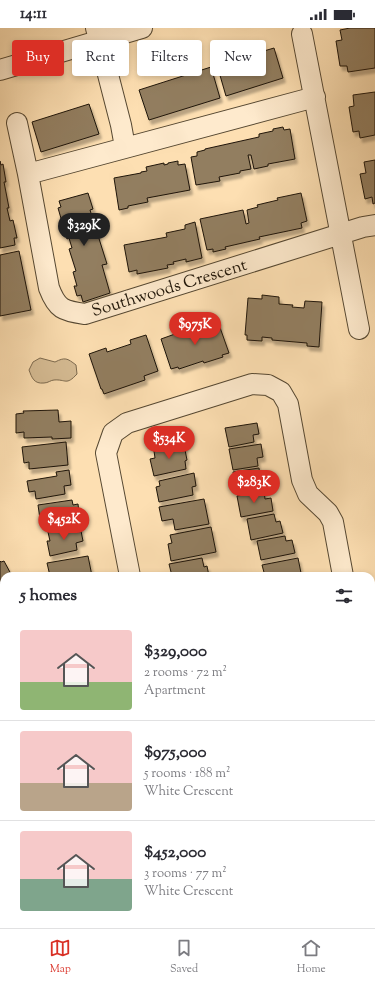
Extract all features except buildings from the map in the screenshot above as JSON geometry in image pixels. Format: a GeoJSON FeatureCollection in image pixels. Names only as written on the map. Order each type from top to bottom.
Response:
{"type":"FeatureCollection","features":[{"type":"Feature","properties":{"kind":"street"},"geometry":{"type":"LineString","coordinates":[[0,70],[98,34],[142,28]]}},
{"type":"Feature","properties":{"kind":"street"},"geometry":{"type":"LineString","coordinates":[[98,34],[125,147]]}},
{"type":"Feature","properties":{"kind":"street"},"geometry":{"type":"LineString","coordinates":[[302,34],[359,329]]}},
{"type":"Feature","properties":{"kind":"street"},"geometry":{"type":"LineString","coordinates":[[28,174],[315,97]]}},
{"type":"Feature","properties":{"kind":"street","name":"Southwoods Crescent"},"geometry":{"type":"LineString","coordinates":[[17,123],[49,288],[54,302],[68,312],[85,314],[363,227],[375,225]]}},
{"type":"Feature","properties":{"kind":"street"},"geometry":{"type":"LineString","coordinates":[[129,572],[106,453],[113,433],[127,422],[252,384],[268,385],[281,392],[288,404],[302,480],[308,494],[328,513],[333,522],[342,572]]}},
{"type":"Feature","properties":{"kind":"shaded area"},"geometry":{"type":"Polygon","coordinates":[[[40,358],[55,362],[61,359],[68,360],[76,365],[77,374],[68,381],[54,380],[45,383],[38,383],[32,378],[29,370],[33,362],[40,358]]]}}]}
